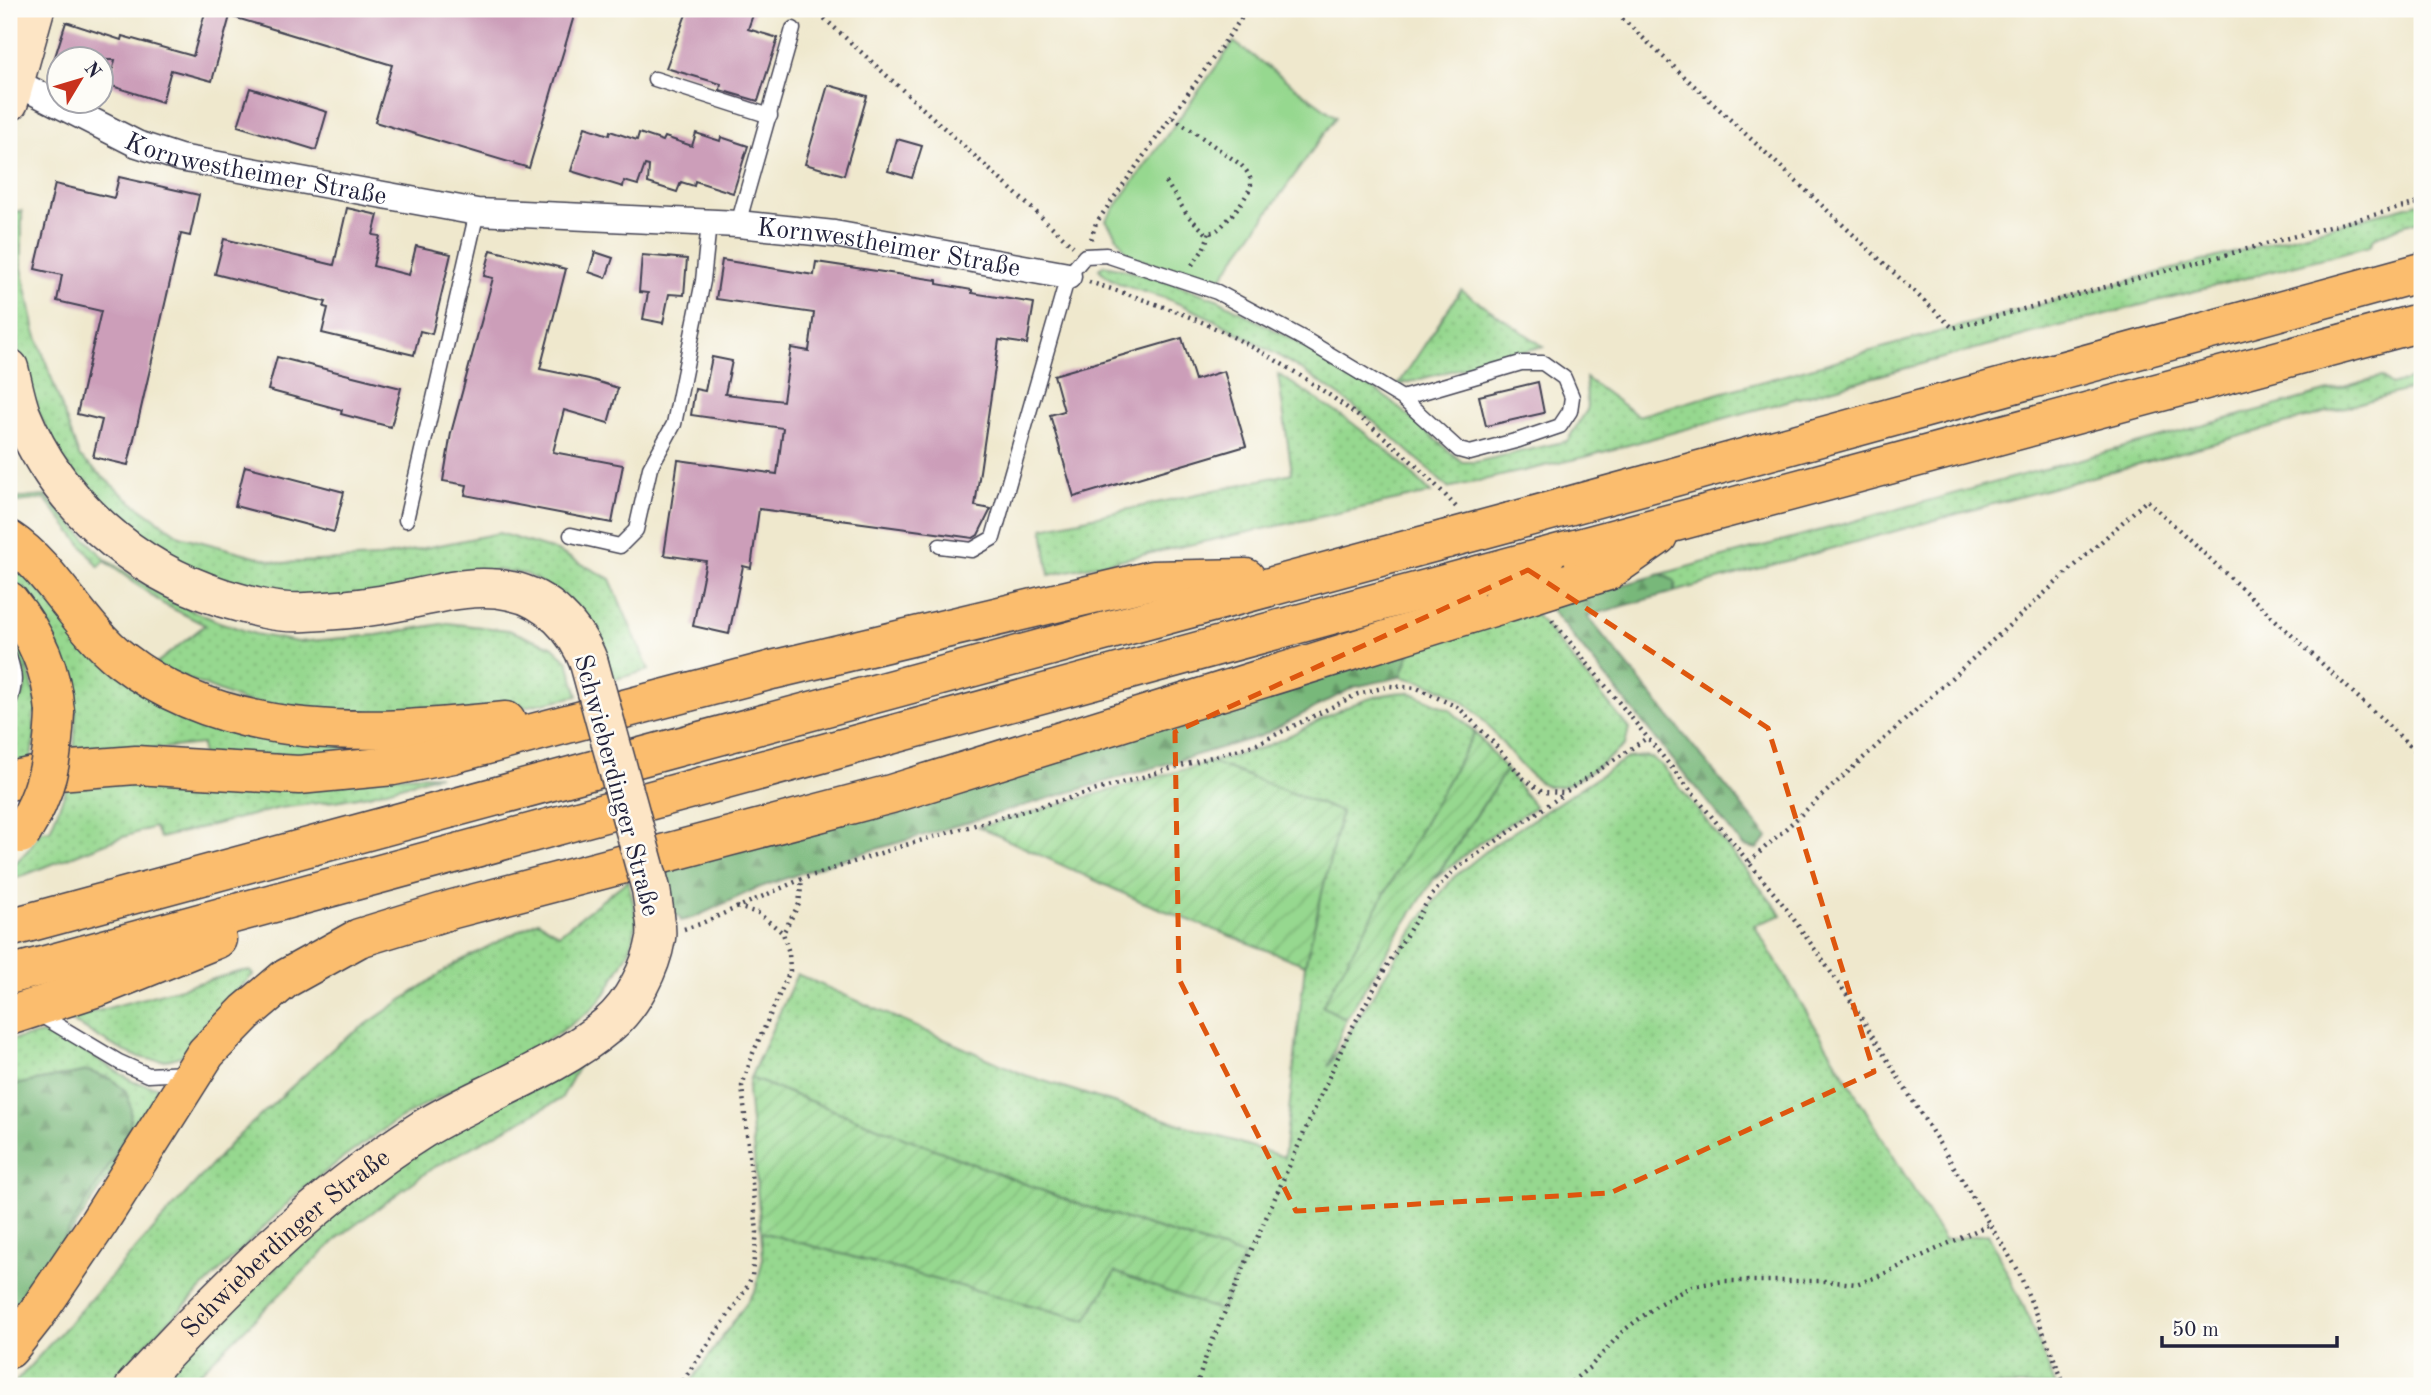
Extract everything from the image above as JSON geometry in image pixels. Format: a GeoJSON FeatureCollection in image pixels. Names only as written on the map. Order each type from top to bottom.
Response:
{"type":"FeatureCollection","features":[{"type":"Feature","properties":{"kind":"highway"},"geometry":{"type":"LineString","coordinates":[[9,928],[1307,577],[1453,525],[1510,522],[2422,272]]}},
{"type":"Feature","properties":{"kind":"highway"},"geometry":{"type":"LineString","coordinates":[[9,975],[335,887],[1489,590],[1558,570],[1679,521],[2422,322]]}},
{"type":"Feature","properties":{"kind":"highway"},"geometry":{"type":"LineString","coordinates":[[9,540],[46,575],[90,631],[121,659],[155,682],[212,708],[283,724],[335,730],[397,730],[517,720],[590,720]]}},
{"type":"Feature","properties":{"kind":"highway"},"geometry":{"type":"LineString","coordinates":[[9,781],[58,771],[136,765],[299,775],[393,766],[590,720],[772,670],[1152,580],[1307,577]]}},
{"type":"Feature","properties":{"kind":"highway"},"geometry":{"type":"LineString","coordinates":[[9,1349],[99,1223],[206,1053],[246,1012],[285,979],[359,938],[453,909],[891,794],[1489,590]]}},
{"type":"Feature","properties":{"kind":"highway"},"geometry":{"type":"LineString","coordinates":[[9,601],[27,622],[38,644],[48,671],[55,712],[49,775],[41,799],[15,840]]}},
{"type":"Feature","properties":{"kind":"highway"},"geometry":{"type":"LineString","coordinates":[[19,1013],[171,959],[335,887]]}},
{"type":"Feature","properties":{"kind":"street"},"geometry":{"type":"LineString","coordinates":[[10,87],[36,9]]}},
{"type":"Feature","properties":{"kind":"street","name":"Kornwestheimer Straße"},"geometry":{"type":"LineString","coordinates":[[10,87],[137,144],[180,158],[477,212],[738,224],[1076,266]]}},
{"type":"Feature","properties":{"kind":"street","name":"Schwieberdinger Straße"},"geometry":{"type":"LineString","coordinates":[[9,368],[20,412],[38,452],[62,487],[101,530],[134,556],[177,581],[258,609],[302,613],[379,606],[447,591],[482,587],[512,591],[536,599],[555,613],[583,646],[589,663],[651,889],[656,927],[635,992],[608,1024],[572,1051],[516,1083],[425,1128],[372,1163],[322,1202],[270,1250],[135,1386]]}},
{"type":"Feature","properties":{"kind":"lane"},"geometry":{"type":"LineString","coordinates":[[738,224],[793,29]]}},
{"type":"Feature","properties":{"kind":"lane"},"geometry":{"type":"LineString","coordinates":[[655,79],[770,116]]}},
{"type":"Feature","properties":{"kind":"lane"},"geometry":{"type":"LineString","coordinates":[[405,520],[477,212]]}},
{"type":"Feature","properties":{"kind":"lane"},"geometry":{"type":"LineString","coordinates":[[571,535],[621,546],[636,530],[650,468],[674,424],[703,281],[709,223]]}},
{"type":"Feature","properties":{"kind":"lane","name":"Kornwestheimer Straße"},"geometry":{"type":"LineString","coordinates":[[1076,266],[1106,255],[1228,298],[1306,340],[1402,398],[1459,450],[1470,453],[1560,426],[1570,411],[1572,397],[1564,378],[1543,363],[1521,363],[1402,398]]}},
{"type":"Feature","properties":{"kind":"lane"},"geometry":{"type":"LineString","coordinates":[[940,546],[972,550],[993,537],[1076,266]]}},
{"type":"Feature","properties":{"kind":"lane"},"geometry":{"type":"LineString","coordinates":[[9,657],[15,675],[14,690],[9,702]]}},
{"type":"Feature","properties":{"kind":"lane"},"geometry":{"type":"LineString","coordinates":[[19,1013],[148,1075],[195,1071]]}},
{"type":"Feature","properties":{"kind":"path"},"geometry":{"type":"LineString","coordinates":[[814,9],[1076,266],[1128,294],[1196,320],[1245,344],[1283,366],[1355,415],[1396,448],[1442,491],[1453,525]]}},
{"type":"Feature","properties":{"kind":"path"},"geometry":{"type":"LineString","coordinates":[[1076,266],[1096,223],[1248,9]]}},
{"type":"Feature","properties":{"kind":"path"},"geometry":{"type":"LineString","coordinates":[[1612,9],[1953,328],[2422,202]]}},
{"type":"Feature","properties":{"kind":"path"},"geometry":{"type":"LineString","coordinates":[[1166,182],[1188,216],[1206,233],[1226,223],[1251,183],[1248,173],[1240,164],[1171,116]]}},
{"type":"Feature","properties":{"kind":"path"},"geometry":{"type":"LineString","coordinates":[[1182,280],[1203,250],[1210,232]]}},
{"type":"Feature","properties":{"kind":"path"},"geometry":{"type":"LineString","coordinates":[[1749,862],[2147,500],[2422,757]]}},
{"type":"Feature","properties":{"kind":"path"},"geometry":{"type":"LineString","coordinates":[[1551,620],[1785,906],[1847,995],[2018,1270],[2065,1386]]}},
{"type":"Feature","properties":{"kind":"path"},"geometry":{"type":"LineString","coordinates":[[656,927],[700,924],[802,879],[902,846],[1257,744],[1357,694],[1390,686],[1417,688],[1459,708],[1523,778],[1542,792],[1564,793]]}},
{"type":"Feature","properties":{"kind":"path"},"geometry":{"type":"LineString","coordinates":[[1196,1386],[1243,1270],[1347,1037],[1388,964],[1431,896],[1447,876],[1501,836],[1647,738]]}},
{"type":"Feature","properties":{"kind":"path"},"geometry":{"type":"LineString","coordinates":[[783,933],[799,904],[802,879]]}},
{"type":"Feature","properties":{"kind":"path"},"geometry":{"type":"LineString","coordinates":[[679,1386],[745,1291],[752,1276],[757,1232],[742,1086],[753,1053],[790,971],[789,953],[783,933],[758,913],[737,907]]}},
{"type":"Feature","properties":{"kind":"path"},"geometry":{"type":"LineString","coordinates":[[1566,1386],[1590,1367],[1623,1331],[1659,1304],[1692,1286],[1724,1281],[1825,1281],[1856,1284],[1877,1277],[1990,1224]]}},
{"type":"Feature","properties":{"kind":"highlighted area"},"geometry":{"type":"Polygon","coordinates":[[[1528,570],[1768,728],[1874,1072],[1610,1193],[1296,1211],[1179,979],[1175,732],[1528,570]]]}},
{"type":"Feature","properties":{"kind":"green space"},"geometry":{"type":"Polygon","coordinates":[[[1234,42],[1336,117],[1216,285],[1129,256],[1106,220],[1234,42]]]}},
{"type":"Feature","properties":{"kind":"green space"},"geometry":{"type":"Polygon","coordinates":[[[2422,202],[2422,220],[2374,238],[2370,246],[2033,333],[1585,457],[1448,488],[1395,439],[1312,377],[1207,316],[1121,284],[1099,269],[1104,265],[1110,266],[1167,281],[1219,300],[1339,365],[1391,401],[1462,462],[1476,462],[1567,441],[1587,410],[1586,378],[1638,416],[2422,202]]]}},
{"type":"Feature","properties":{"kind":"green space"},"geometry":{"type":"Polygon","coordinates":[[[9,211],[22,211],[22,268],[35,331],[79,456],[128,499],[180,536],[281,563],[375,558],[499,533],[557,551],[610,579],[649,670],[612,680],[597,635],[590,624],[565,596],[526,574],[496,570],[355,599],[260,595],[141,546],[56,453],[23,375],[15,334],[9,211]]]}},
{"type":"Feature","properties":{"kind":"green space"},"geometry":{"type":"Polygon","coordinates":[[[1461,290],[1543,346],[1398,385],[1461,290]]]}},
{"type":"Feature","properties":{"kind":"green space"},"geometry":{"type":"Polygon","coordinates":[[[1278,374],[1351,422],[1394,456],[1431,493],[1049,575],[1043,528],[1292,473],[1278,374]]]}},
{"type":"Feature","properties":{"kind":"green space"},"geometry":{"type":"Polygon","coordinates":[[[2422,376],[2422,386],[1674,592],[1676,586],[1668,576],[1661,574],[2376,378],[2382,377],[2391,385],[2422,376]]]}},
{"type":"Feature","properties":{"kind":"green space"},"geometry":{"type":"Polygon","coordinates":[[[46,496],[105,559],[170,601],[219,622],[255,634],[298,642],[377,635],[447,623],[508,630],[552,646],[568,661],[578,696],[504,711],[393,717],[243,701],[154,665],[205,625],[163,604],[105,561],[99,567],[45,499],[9,503],[9,499],[46,496]]]}},
{"type":"Feature","properties":{"kind":"green space"},"geometry":{"type":"Polygon","coordinates":[[[9,560],[128,681],[433,741],[353,760],[202,756],[202,744],[74,757],[76,711],[71,710],[27,601],[9,582],[9,560]]]}},
{"type":"Feature","properties":{"kind":"green space"},"geometry":{"type":"Polygon","coordinates":[[[1661,574],[1675,581],[1674,592],[1587,616],[1768,838],[1757,849],[1743,846],[1548,606],[1661,574]]]}},
{"type":"Feature","properties":{"kind":"green space"},"geometry":{"type":"Polygon","coordinates":[[[1532,610],[1629,729],[1625,745],[1587,774],[1562,786],[1547,786],[1538,781],[1465,703],[1434,686],[1401,677],[1408,655],[1395,646],[1532,610]]]}},
{"type":"Feature","properties":{"kind":"green space"},"geometry":{"type":"Polygon","coordinates":[[[9,625],[22,644],[39,713],[33,714],[35,734],[30,763],[9,768],[9,718],[24,693],[25,681],[9,625]]]}},
{"type":"Feature","properties":{"kind":"green space"},"geometry":{"type":"Polygon","coordinates":[[[1395,646],[1409,655],[1401,677],[1354,687],[1261,736],[839,860],[755,889],[695,917],[681,921],[679,916],[672,914],[663,869],[1395,646]]]}},
{"type":"Feature","properties":{"kind":"green space"},"geometry":{"type":"Polygon","coordinates":[[[1409,692],[1449,709],[1475,732],[1323,1006],[1346,1019],[1328,1067],[1418,922],[1454,877],[1495,844],[1627,758],[1652,758],[1663,767],[1782,915],[1754,925],[1944,1240],[1988,1234],[2024,1307],[2056,1386],[688,1386],[756,1289],[763,1258],[761,1232],[1086,1320],[1114,1272],[1244,1256],[1072,1202],[750,1078],[797,974],[1025,1075],[1284,1157],[1305,965],[1341,812],[1211,762],[1264,747],[1370,698],[1409,692]]]}},
{"type":"Feature","properties":{"kind":"green space"},"geometry":{"type":"Polygon","coordinates":[[[1475,732],[1506,770],[1399,932],[1346,1019],[1322,1006],[1475,732]]]}},
{"type":"Feature","properties":{"kind":"green space"},"geometry":{"type":"Polygon","coordinates":[[[1211,762],[1341,812],[1305,965],[1140,901],[979,827],[1211,762]]]}},
{"type":"Feature","properties":{"kind":"green space"},"geometry":{"type":"Polygon","coordinates":[[[1506,770],[1535,807],[1482,841],[1435,879],[1506,770]]]}},
{"type":"Feature","properties":{"kind":"green space"},"geometry":{"type":"Polygon","coordinates":[[[439,775],[369,795],[280,808],[160,838],[154,827],[9,881],[9,870],[29,849],[40,831],[50,830],[69,782],[439,775]]]}},
{"type":"Feature","properties":{"kind":"green space"},"geometry":{"type":"Polygon","coordinates":[[[628,880],[637,920],[630,950],[605,994],[591,1010],[556,1035],[391,1124],[339,1161],[295,1196],[104,1386],[12,1386],[234,1140],[339,1043],[456,963],[538,921],[559,934],[628,880]]]}},
{"type":"Feature","properties":{"kind":"green space"},"geometry":{"type":"Polygon","coordinates":[[[250,971],[253,975],[218,1010],[182,1055],[168,1060],[153,1060],[123,1050],[68,1019],[250,971]]]}},
{"type":"Feature","properties":{"kind":"green space"},"geometry":{"type":"Polygon","coordinates":[[[48,1033],[76,1046],[134,1082],[162,1088],[161,1098],[9,1326],[9,1309],[39,1278],[117,1153],[88,1071],[9,1086],[9,1040],[48,1033]]]}},
{"type":"Feature","properties":{"kind":"green space"},"geometry":{"type":"Polygon","coordinates":[[[584,1057],[561,1099],[431,1169],[339,1237],[186,1386],[150,1386],[375,1174],[584,1057]]]}},
{"type":"Feature","properties":{"kind":"green space"},"geometry":{"type":"Polygon","coordinates":[[[88,1071],[111,1079],[126,1091],[131,1108],[130,1127],[117,1153],[39,1278],[9,1309],[9,1086],[88,1071]]]}},
{"type":"Feature","properties":{"kind":"green space"},"geometry":{"type":"Polygon","coordinates":[[[750,1078],[1072,1202],[1244,1256],[1221,1311],[1115,1272],[1086,1320],[761,1232],[748,1090],[750,1078]]]}},
{"type":"Feature","properties":{"kind":"building"},"geometry":{"type":"Polygon","coordinates":[[[206,9],[576,9],[529,168],[375,122],[392,65],[230,16],[212,81],[171,70],[162,102],[116,87],[116,46],[58,46],[66,22],[121,40],[122,36],[193,56],[206,9]]]}},
{"type":"Feature","properties":{"kind":"building"},"geometry":{"type":"Polygon","coordinates":[[[688,9],[755,9],[748,29],[778,38],[758,101],[720,90],[721,84],[666,68],[688,9]]]}},
{"type":"Feature","properties":{"kind":"building"},"geometry":{"type":"Polygon","coordinates":[[[828,85],[867,96],[844,175],[805,164],[828,85]]]}},
{"type":"Feature","properties":{"kind":"building"},"geometry":{"type":"Polygon","coordinates":[[[250,88],[327,112],[316,150],[238,126],[250,88]]]}},
{"type":"Feature","properties":{"kind":"building"},"geometry":{"type":"Polygon","coordinates":[[[585,127],[609,135],[610,131],[637,140],[639,133],[663,141],[665,137],[692,146],[696,133],[720,141],[721,137],[748,146],[733,193],[695,181],[694,186],[681,182],[677,192],[648,183],[649,166],[645,165],[638,185],[624,181],[623,187],[571,171],[585,127]]]}},
{"type":"Feature","properties":{"kind":"building"},"geometry":{"type":"Polygon","coordinates":[[[897,139],[922,146],[912,178],[888,171],[897,139]]]}},
{"type":"Feature","properties":{"kind":"building"},"geometry":{"type":"Polygon","coordinates":[[[119,177],[199,195],[190,236],[181,234],[128,465],[93,457],[102,420],[77,414],[101,311],[57,301],[62,275],[35,269],[55,184],[114,198],[119,177]]]}},
{"type":"Feature","properties":{"kind":"building"},"geometry":{"type":"Polygon","coordinates":[[[347,208],[378,215],[373,235],[380,236],[373,266],[409,275],[416,246],[451,254],[432,334],[420,331],[414,355],[322,333],[328,308],[324,307],[326,302],[215,274],[224,239],[334,265],[347,208]]]}},
{"type":"Feature","properties":{"kind":"building"},"geometry":{"type":"Polygon","coordinates":[[[491,250],[566,269],[540,369],[618,388],[608,423],[564,410],[553,452],[623,465],[612,523],[465,495],[467,485],[443,481],[451,433],[493,278],[484,276],[491,250]]]}},
{"type":"Feature","properties":{"kind":"building"},"geometry":{"type":"Polygon","coordinates":[[[595,252],[613,258],[606,278],[589,272],[595,252]]]}},
{"type":"Feature","properties":{"kind":"building"},"geometry":{"type":"Polygon","coordinates":[[[642,255],[687,259],[684,295],[669,294],[663,323],[643,319],[648,293],[639,292],[642,255]]]}},
{"type":"Feature","properties":{"kind":"building"},"geometry":{"type":"Polygon","coordinates":[[[722,260],[814,275],[816,262],[937,280],[937,284],[972,290],[972,293],[1034,303],[1027,344],[999,340],[975,506],[991,509],[978,535],[973,538],[759,509],[751,568],[743,566],[729,634],[693,626],[706,561],[664,555],[678,460],[777,474],[783,428],[691,415],[695,389],[705,391],[712,357],[732,361],[725,394],[783,401],[791,348],[809,351],[814,313],[716,299],[722,260]]]}},
{"type":"Feature","properties":{"kind":"building"},"geometry":{"type":"Polygon","coordinates":[[[1182,338],[1195,380],[1224,371],[1246,446],[1074,497],[1050,415],[1064,411],[1054,375],[1182,338]]]}},
{"type":"Feature","properties":{"kind":"building"},"geometry":{"type":"Polygon","coordinates":[[[277,357],[401,388],[391,427],[341,414],[342,410],[268,390],[277,357]]]}},
{"type":"Feature","properties":{"kind":"building"},"geometry":{"type":"Polygon","coordinates":[[[1538,382],[1544,413],[1486,426],[1479,396],[1538,382]]]}},
{"type":"Feature","properties":{"kind":"building"},"geometry":{"type":"Polygon","coordinates":[[[245,466],[344,492],[334,532],[235,506],[245,466]]]}}]}
